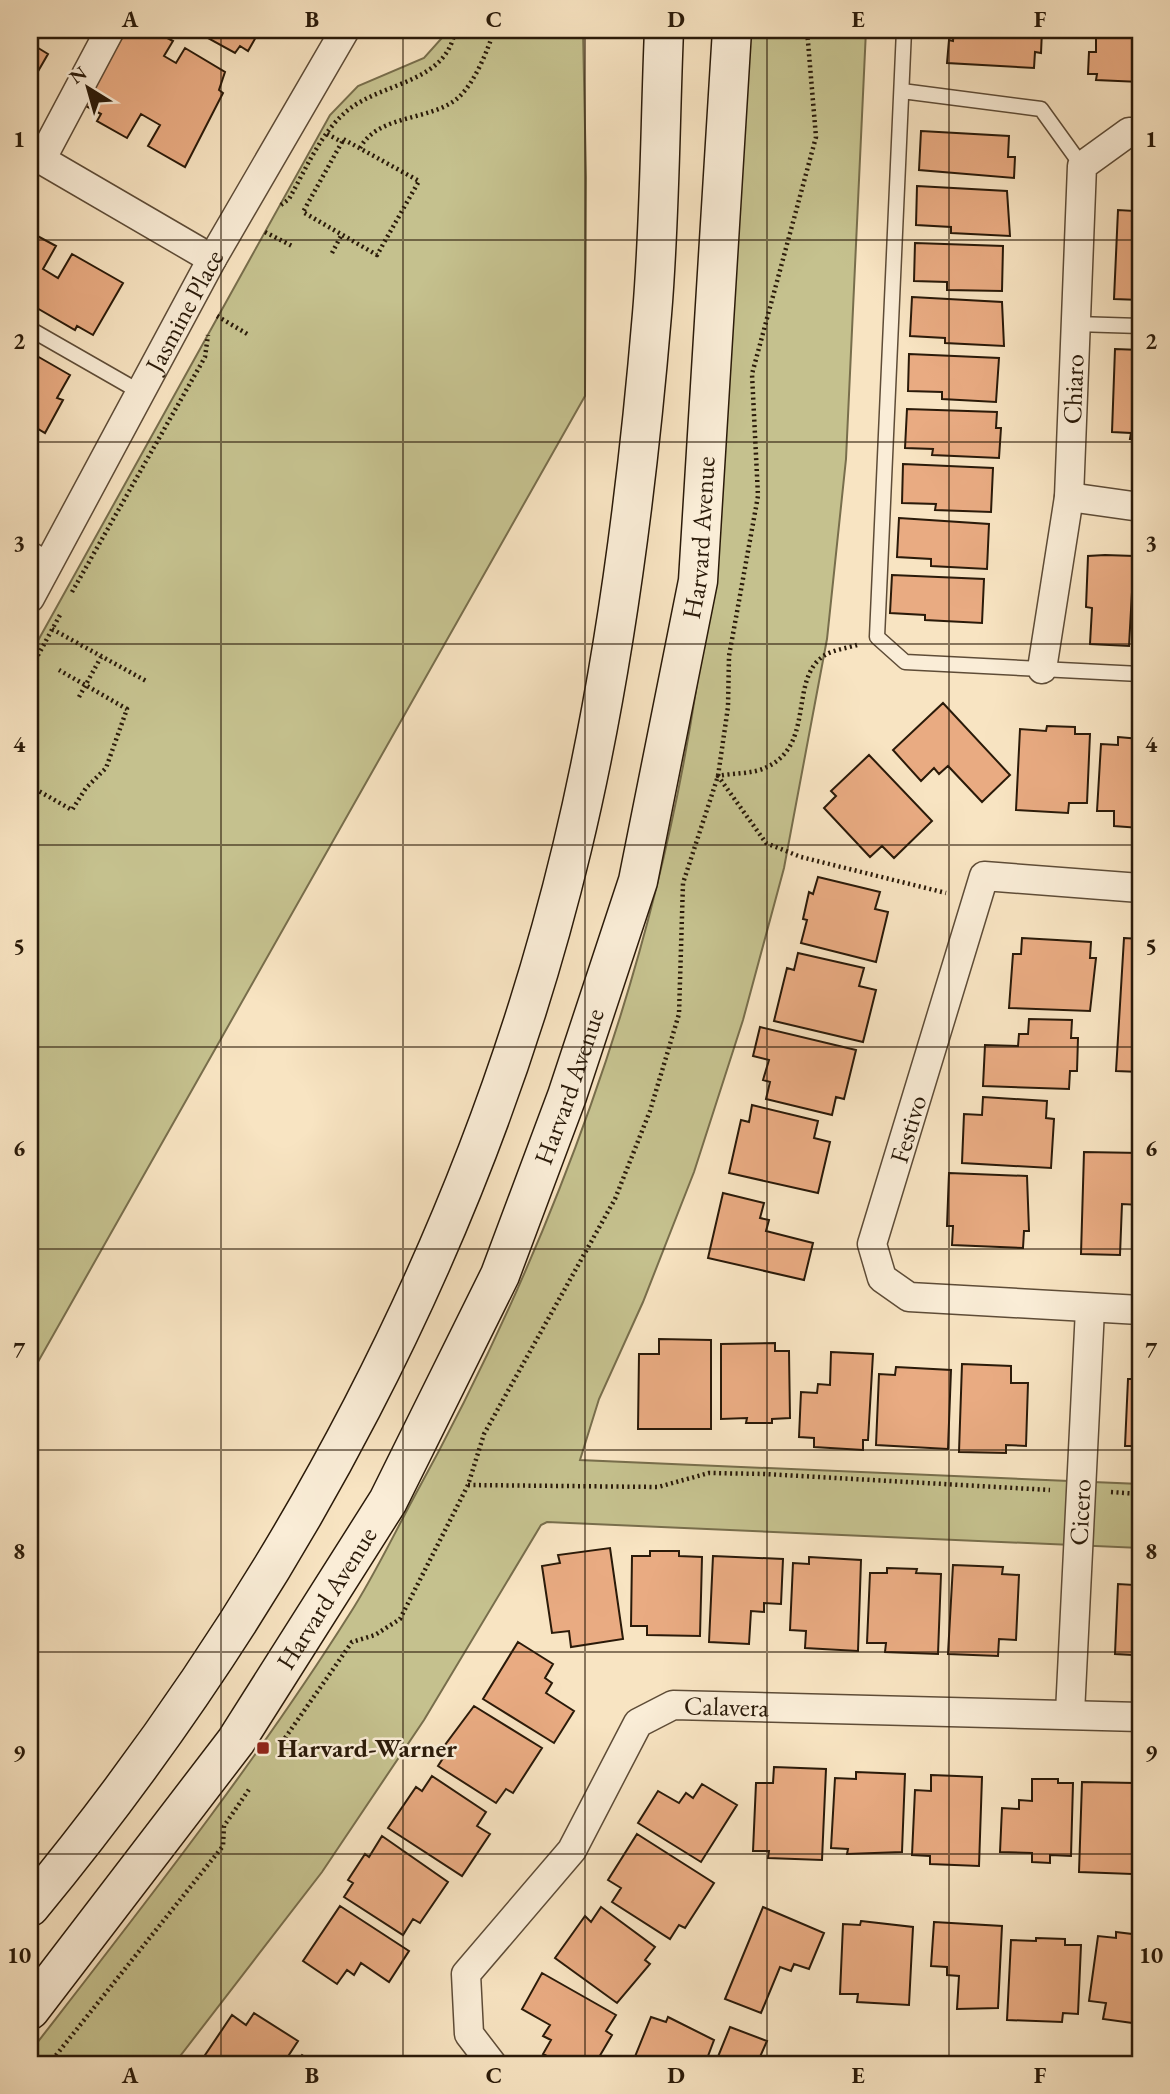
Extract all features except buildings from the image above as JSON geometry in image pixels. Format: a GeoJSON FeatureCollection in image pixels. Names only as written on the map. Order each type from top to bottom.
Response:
{"type":"FeatureCollection","features":[{"type":"Feature","properties":{"kind":"main road"},"geometry":{"type":"LineString","coordinates":[[30,1907],[230,1639],[346,1443],[457,1210],[520,1033],[572,848],[605,691],[632,496],[652,311],[664,30]]}},
{"type":"Feature","properties":{"kind":"main road","name":"Harvard Avenue"},"geometry":{"type":"LineString","coordinates":[[30,2010],[236,1741],[388,1501],[500,1275],[567,1096],[638,881],[698,581],[732,30]]}},
{"type":"Feature","properties":{"kind":"street"},"geometry":{"type":"LineString","coordinates":[[110,30],[35,156],[212,259]]}},
{"type":"Feature","properties":{"kind":"street","name":"Jasmine Place"},"geometry":{"type":"LineString","coordinates":[[30,597],[40,554],[140,392],[212,259],[345,30]]}},
{"type":"Feature","properties":{"kind":"street"},"geometry":{"type":"LineString","coordinates":[[1082,166],[1134,133]]}},
{"type":"Feature","properties":{"kind":"street","name":"Chiaro"},"geometry":{"type":"LineString","coordinates":[[1042,669],[1069,497],[1082,166]]}},
{"type":"Feature","properties":{"kind":"street"},"geometry":{"type":"LineString","coordinates":[[1069,497],[1140,508]]}},
{"type":"Feature","properties":{"kind":"street","name":"Festivo"},"geometry":{"type":"LineString","coordinates":[[1140,888],[984,876],[872,1244],[882,1278],[909,1297],[1140,1310]]}},
{"type":"Feature","properties":{"kind":"street","name":"Cicero"},"geometry":{"type":"LineString","coordinates":[[1070,1713],[1090,1309]]}},
{"type":"Feature","properties":{"kind":"street","name":"Calavera"},"geometry":{"type":"LineString","coordinates":[[492,2064],[469,2034],[466,1974],[572,1850],[638,1723],[673,1705],[1070,1713],[1140,1717]]}},
{"type":"Feature","properties":{"kind":"lane"},"geometry":{"type":"LineString","coordinates":[[904,30],[877,637],[905,662],[1140,674]]}},
{"type":"Feature","properties":{"kind":"lane"},"geometry":{"type":"LineString","coordinates":[[902,91],[1041,109],[1082,166]]}},
{"type":"Feature","properties":{"kind":"lane"},"geometry":{"type":"LineString","coordinates":[[1076,324],[1140,326]]}},
{"type":"Feature","properties":{"kind":"lane"},"geometry":{"type":"LineString","coordinates":[[30,329],[140,392]]}},
{"type":"Feature","properties":{"kind":"path"},"geometry":{"type":"LineString","coordinates":[[279,206],[289,199],[327,134],[348,110],[368,97],[422,76],[442,58],[454,39],[455,30]]}},
{"type":"Feature","properties":{"kind":"path"},"geometry":{"type":"LineString","coordinates":[[360,148],[371,133],[385,125],[424,115],[460,96],[480,65],[494,30]]}},
{"type":"Feature","properties":{"kind":"path"},"geometry":{"type":"LineString","coordinates":[[327,134],[341,142]]}},
{"type":"Feature","properties":{"kind":"path"},"geometry":{"type":"LineString","coordinates":[[343,139],[360,148],[419,181],[377,255],[303,212],[343,139]]}},
{"type":"Feature","properties":{"kind":"path"},"geometry":{"type":"LineString","coordinates":[[265,222],[261,230],[294,247]]}},
{"type":"Feature","properties":{"kind":"path"},"geometry":{"type":"LineString","coordinates":[[332,253],[342,234]]}},
{"type":"Feature","properties":{"kind":"path"},"geometry":{"type":"LineString","coordinates":[[211,319],[213,314],[249,335]]}},
{"type":"Feature","properties":{"kind":"path"},"geometry":{"type":"LineString","coordinates":[[30,670],[205,357],[208,327]]}},
{"type":"Feature","properties":{"kind":"path"},"geometry":{"type":"LineString","coordinates":[[52,629],[148,682]]}},
{"type":"Feature","properties":{"kind":"path"},"geometry":{"type":"LineString","coordinates":[[877,637],[827,654],[818,662],[808,676],[797,736],[781,757],[766,768],[718,776],[766,843],[801,857],[977,901]]}},
{"type":"Feature","properties":{"kind":"path"},"geometry":{"type":"LineString","coordinates":[[79,698],[101,657]]}},
{"type":"Feature","properties":{"kind":"path"},"geometry":{"type":"LineString","coordinates":[[31,789],[72,810],[86,788],[106,768],[127,709],[59,670]]}},
{"type":"Feature","properties":{"kind":"path"},"geometry":{"type":"LineString","coordinates":[[468,1485],[658,1487],[709,1474],[737,1474],[1140,1494]]}},
{"type":"Feature","properties":{"kind":"path"},"geometry":{"type":"LineString","coordinates":[[49,2064],[60,2050]]}},
{"type":"Feature","properties":{"kind":"shaded area"},"geometry":{"type":"Polygon","coordinates":[[[449,30],[583,30],[586,177],[585,396],[30,1376],[30,655],[330,115],[358,86],[424,58],[449,30]]]}},
{"type":"Feature","properties":{"kind":"shaded area"},"geometry":{"type":"Polygon","coordinates":[[[744,30],[866,30],[846,459],[827,639],[784,868],[743,1020],[694,1172],[643,1302],[599,1399],[580,1460],[1140,1484],[1140,1548],[547,1522],[541,1525],[424,1720],[322,1872],[174,2064],[30,2064],[30,2052],[235,1783],[312,1672],[366,1587],[463,1404],[509,1307],[552,1208],[590,1107],[624,1004],[653,901],[677,796],[696,690],[723,443],[744,30]]]}},
{"type":"Feature","properties":{"kind":"place","name":"Harvard-Warner"},"geometry":{"type":"Point","coordinates":[263,1748]}}]}
